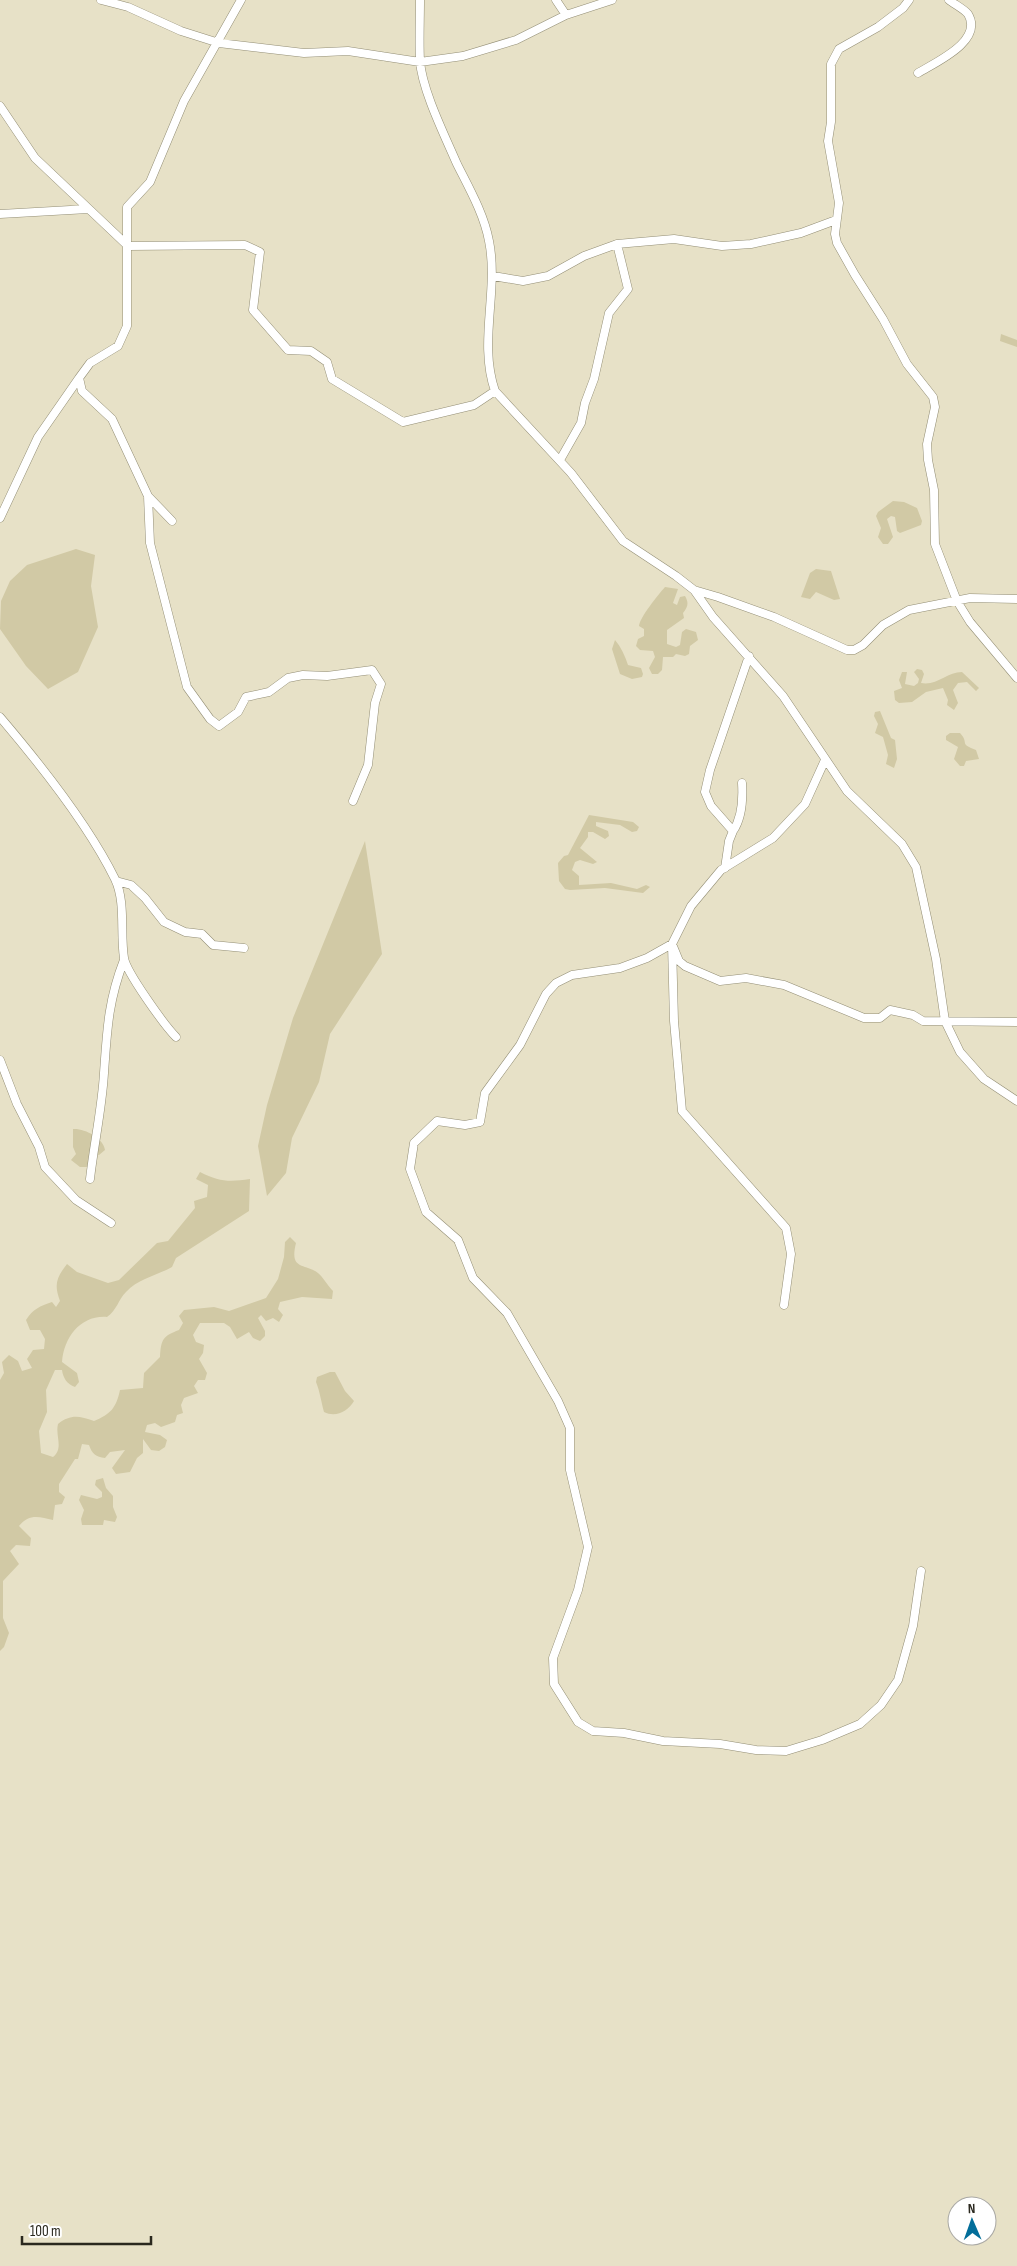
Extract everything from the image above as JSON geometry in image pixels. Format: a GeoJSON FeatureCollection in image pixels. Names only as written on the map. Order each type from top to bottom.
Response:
{"type":"FeatureCollection","features":[{"type":"Feature","properties":{"kind":"street"},"geometry":{"type":"LineString","coordinates":[[100,0],[128,7],[181,31],[219,43],[304,54],[348,51],[420,62],[463,56],[516,40],[566,15],[612,0]]}},
{"type":"Feature","properties":{"kind":"street"},"geometry":{"type":"LineString","coordinates":[[0,518],[38,437],[90,363],[118,346],[127,326],[127,207],[150,182],[184,101],[219,43],[241,0]]}},
{"type":"Feature","properties":{"kind":"street"},"geometry":{"type":"LineString","coordinates":[[420,0],[420,62],[434,109],[478,206],[486,231],[493,276],[488,352],[489,373],[495,390],[574,476],[623,541],[694,590],[713,617],[783,696],[847,791],[902,844],[916,867],[936,959],[945,1021],[960,1052],[984,1079],[1017,1101]]}},
{"type":"Feature","properties":{"kind":"street"},"geometry":{"type":"LineString","coordinates":[[556,0],[566,15]]}},
{"type":"Feature","properties":{"kind":"street"},"geometry":{"type":"LineString","coordinates":[[909,0],[903,8],[878,26],[839,49],[831,64],[831,122],[828,141],[839,203],[835,234],[837,243],[856,278],[883,319],[907,364],[934,397],[927,444],[934,490],[935,544],[958,601],[970,622],[1017,678]]}},
{"type":"Feature","properties":{"kind":"street"},"geometry":{"type":"LineString","coordinates":[[918,73],[948,55],[967,39],[971,26],[967,13],[949,0]]}},
{"type":"Feature","properties":{"kind":"street"},"geometry":{"type":"LineString","coordinates":[[0,106],[34,158],[128,246],[245,245],[260,252],[253,310],[288,350],[311,351],[327,362],[332,380],[403,422],[474,405],[495,390]]}},
{"type":"Feature","properties":{"kind":"street"},"geometry":{"type":"LineString","coordinates":[[0,214],[88,208]]}},
{"type":"Feature","properties":{"kind":"street"},"geometry":{"type":"LineString","coordinates":[[493,276],[523,281],[548,276],[584,256],[617,244],[674,239],[722,246],[751,244],[801,233],[836,220]]}},
{"type":"Feature","properties":{"kind":"street"},"geometry":{"type":"LineString","coordinates":[[560,460],[581,423],[585,403],[594,379],[609,313],[628,289],[617,244]]}},
{"type":"Feature","properties":{"kind":"street"},"geometry":{"type":"LineString","coordinates":[[80,378],[82,391],[112,419],[148,496],[172,521]]}},
{"type":"Feature","properties":{"kind":"street"},"geometry":{"type":"LineString","coordinates":[[148,496],[150,543],[187,687],[210,719],[219,726],[238,712],[246,697],[269,692],[288,678],[303,675],[327,676],[372,670],[381,684],[375,703],[368,765],[353,801]]}},
{"type":"Feature","properties":{"kind":"street"},"geometry":{"type":"LineString","coordinates":[[694,590],[718,596],[847,650],[854,650],[863,645],[883,625],[904,612],[978,598],[1017,599]]}},
{"type":"Feature","properties":{"kind":"street"},"geometry":{"type":"LineString","coordinates":[[733,831],[711,806],[705,792],[710,770],[749,656]]}},
{"type":"Feature","properties":{"kind":"street"},"geometry":{"type":"LineString","coordinates":[[0,717],[38,762],[91,838],[116,880],[121,908],[124,960],[115,983],[105,1036],[104,1074],[90,1179]]}},
{"type":"Feature","properties":{"kind":"street"},"geometry":{"type":"LineString","coordinates":[[784,1305],[791,1254],[786,1228],[682,1111],[672,979],[672,944],[691,906],[725,868],[773,838],[805,804],[825,760]]}},
{"type":"Feature","properties":{"kind":"street"},"geometry":{"type":"LineString","coordinates":[[725,868],[728,841],[737,825],[743,799],[742,783]]}},
{"type":"Feature","properties":{"kind":"street"},"geometry":{"type":"LineString","coordinates":[[116,880],[131,885],[146,898],[164,922],[185,932],[202,934],[212,945],[244,948]]}},
{"type":"Feature","properties":{"kind":"street"},"geometry":{"type":"LineString","coordinates":[[672,944],[680,961],[685,966],[720,981],[746,978],[784,985],[864,1018],[880,1018],[890,1010],[913,1015],[923,1021],[1017,1022]]}},
{"type":"Feature","properties":{"kind":"street"},"geometry":{"type":"LineString","coordinates":[[672,944],[646,958],[620,968],[572,975],[556,983],[546,994],[520,1045],[485,1093],[480,1122],[465,1125],[437,1121],[414,1143],[410,1169],[426,1212],[458,1240],[474,1278],[507,1313],[558,1401],[570,1428],[570,1470],[588,1547],[578,1590],[554,1658],[554,1684],[578,1722],[593,1731],[663,1741],[720,1744],[756,1750],[786,1751],[822,1740],[860,1724],[881,1705],[898,1680],[913,1626],[921,1571]]}},
{"type":"Feature","properties":{"kind":"street"},"geometry":{"type":"LineString","coordinates":[[124,960],[166,1027],[176,1037]]}},
{"type":"Feature","properties":{"kind":"street"},"geometry":{"type":"LineString","coordinates":[[0,1060],[17,1104],[39,1148],[45,1167],[76,1200],[111,1223]]}},
{"type":"Feature","properties":{"kind":"shaded area"},"geometry":{"type":"Polygon","coordinates":[[[1001,334],[1017,340],[1017,347],[1000,341],[1001,334]]]}},
{"type":"Feature","properties":{"kind":"shaded area"},"geometry":{"type":"Polygon","coordinates":[[[893,501],[904,502],[917,508],[922,521],[921,525],[900,533],[897,531],[895,517],[891,516],[887,519],[893,537],[888,544],[883,544],[878,537],[881,528],[876,516],[878,512],[893,501]]]}},
{"type":"Feature","properties":{"kind":"shaded area"},"geometry":{"type":"Polygon","coordinates":[[[76,549],[95,555],[91,586],[98,627],[78,672],[48,689],[26,666],[0,629],[1,601],[10,581],[27,565],[76,549]]]}},
{"type":"Feature","properties":{"kind":"shaded area"},"geometry":{"type":"Polygon","coordinates":[[[816,569],[831,571],[840,599],[834,600],[816,592],[810,599],[801,597],[810,573],[816,569]]]}},
{"type":"Feature","properties":{"kind":"shaded area"},"geometry":{"type":"Polygon","coordinates":[[[665,587],[678,589],[673,603],[677,605],[680,597],[685,596],[687,603],[683,613],[684,618],[667,630],[667,644],[676,647],[680,645],[682,632],[686,629],[696,632],[698,640],[690,646],[689,654],[685,656],[676,654],[673,657],[663,657],[662,670],[658,674],[652,674],[649,668],[655,657],[653,651],[640,650],[636,646],[638,639],[644,636],[644,629],[639,626],[642,617],[665,587]]]}},
{"type":"Feature","properties":{"kind":"shaded area"},"geometry":{"type":"Polygon","coordinates":[[[615,640],[623,652],[628,665],[641,668],[642,677],[632,679],[620,674],[612,649],[615,640]]]}},
{"type":"Feature","properties":{"kind":"shaded area"},"geometry":{"type":"Polygon","coordinates":[[[917,669],[922,670],[924,674],[921,683],[932,683],[952,674],[962,672],[979,688],[976,691],[967,682],[958,683],[953,690],[958,703],[954,710],[947,705],[948,700],[943,688],[926,692],[912,702],[899,703],[895,700],[894,691],[902,688],[899,680],[902,672],[907,672],[905,684],[914,686],[918,683],[919,679],[914,672],[917,669]]]}},
{"type":"Feature","properties":{"kind":"shaded area"},"geometry":{"type":"Polygon","coordinates":[[[880,711],[891,738],[895,740],[897,759],[894,768],[886,764],[888,755],[883,737],[875,733],[878,724],[874,716],[875,712],[880,711]]]}},
{"type":"Feature","properties":{"kind":"shaded area"},"geometry":{"type":"Polygon","coordinates":[[[950,733],[960,733],[966,744],[976,750],[979,759],[966,761],[964,766],[960,766],[954,759],[958,747],[946,740],[946,736],[950,733]]]}},
{"type":"Feature","properties":{"kind":"shaded area"},"geometry":{"type":"Polygon","coordinates":[[[589,815],[633,822],[639,827],[637,831],[632,832],[620,825],[596,822],[596,826],[608,831],[609,836],[605,839],[593,832],[588,832],[588,837],[580,848],[597,862],[593,864],[580,860],[575,862],[572,870],[579,876],[579,885],[611,883],[637,889],[646,885],[650,887],[643,893],[605,888],[570,890],[565,889],[559,881],[558,863],[564,856],[568,855],[589,815]]]}},
{"type":"Feature","properties":{"kind":"shaded area"},"geometry":{"type":"Polygon","coordinates":[[[365,841],[382,954],[330,1034],[319,1082],[292,1138],[286,1173],[267,1196],[258,1146],[267,1105],[293,1018],[365,841]]]}},
{"type":"Feature","properties":{"kind":"shaded area"},"geometry":{"type":"Polygon","coordinates":[[[73,1129],[82,1130],[93,1135],[104,1146],[105,1150],[99,1155],[89,1153],[90,1161],[87,1167],[80,1167],[71,1160],[76,1154],[73,1147],[73,1129]]]}},
{"type":"Feature","properties":{"kind":"shaded area"},"geometry":{"type":"Polygon","coordinates":[[[200,1172],[213,1178],[225,1180],[250,1179],[249,1211],[176,1258],[172,1267],[131,1287],[107,1317],[89,1320],[76,1329],[66,1344],[62,1362],[77,1373],[79,1382],[75,1387],[72,1386],[63,1376],[62,1370],[55,1370],[46,1390],[47,1412],[39,1431],[41,1453],[53,1457],[58,1450],[58,1424],[71,1417],[94,1421],[112,1410],[120,1390],[143,1388],[144,1373],[160,1357],[162,1342],[166,1336],[179,1330],[183,1323],[179,1316],[184,1310],[214,1307],[229,1311],[266,1298],[278,1279],[284,1257],[285,1242],[290,1237],[296,1243],[294,1252],[296,1262],[320,1275],[333,1291],[332,1299],[302,1297],[280,1302],[278,1309],[283,1315],[279,1322],[273,1318],[266,1321],[261,1315],[258,1318],[265,1331],[265,1336],[260,1341],[253,1338],[249,1332],[237,1339],[230,1327],[224,1323],[200,1323],[193,1335],[196,1342],[204,1345],[203,1353],[199,1359],[207,1373],[205,1380],[198,1380],[194,1386],[198,1393],[184,1398],[181,1405],[183,1413],[177,1415],[175,1422],[161,1427],[155,1423],[147,1425],[145,1432],[160,1435],[167,1440],[165,1447],[159,1451],[151,1450],[143,1439],[143,1453],[137,1458],[130,1472],[116,1474],[112,1468],[125,1450],[110,1452],[105,1458],[99,1457],[91,1451],[89,1445],[82,1444],[78,1459],[75,1459],[59,1484],[59,1492],[65,1497],[62,1504],[55,1505],[53,1520],[35,1517],[27,1519],[19,1526],[31,1538],[30,1546],[16,1545],[10,1551],[19,1564],[3,1581],[3,1618],[9,1633],[4,1647],[0,1651],[0,1380],[4,1373],[2,1362],[9,1355],[18,1361],[22,1371],[32,1368],[27,1359],[33,1350],[44,1349],[45,1339],[40,1330],[30,1330],[26,1320],[37,1308],[52,1302],[56,1307],[60,1301],[57,1282],[60,1273],[67,1264],[77,1272],[108,1283],[119,1280],[157,1243],[168,1241],[195,1208],[194,1201],[207,1197],[208,1185],[196,1179],[200,1172]]]}},
{"type":"Feature","properties":{"kind":"shaded area"},"geometry":{"type":"Polygon","coordinates":[[[335,1372],[345,1391],[354,1401],[348,1408],[337,1414],[324,1412],[316,1382],[317,1377],[335,1372]]]}},
{"type":"Feature","properties":{"kind":"shaded area"},"geometry":{"type":"Polygon","coordinates":[[[103,1478],[106,1488],[113,1496],[113,1507],[117,1517],[115,1522],[104,1520],[103,1525],[82,1525],[81,1519],[84,1510],[79,1500],[81,1495],[97,1499],[102,1497],[102,1492],[95,1485],[96,1480],[103,1478]]]}}]}
